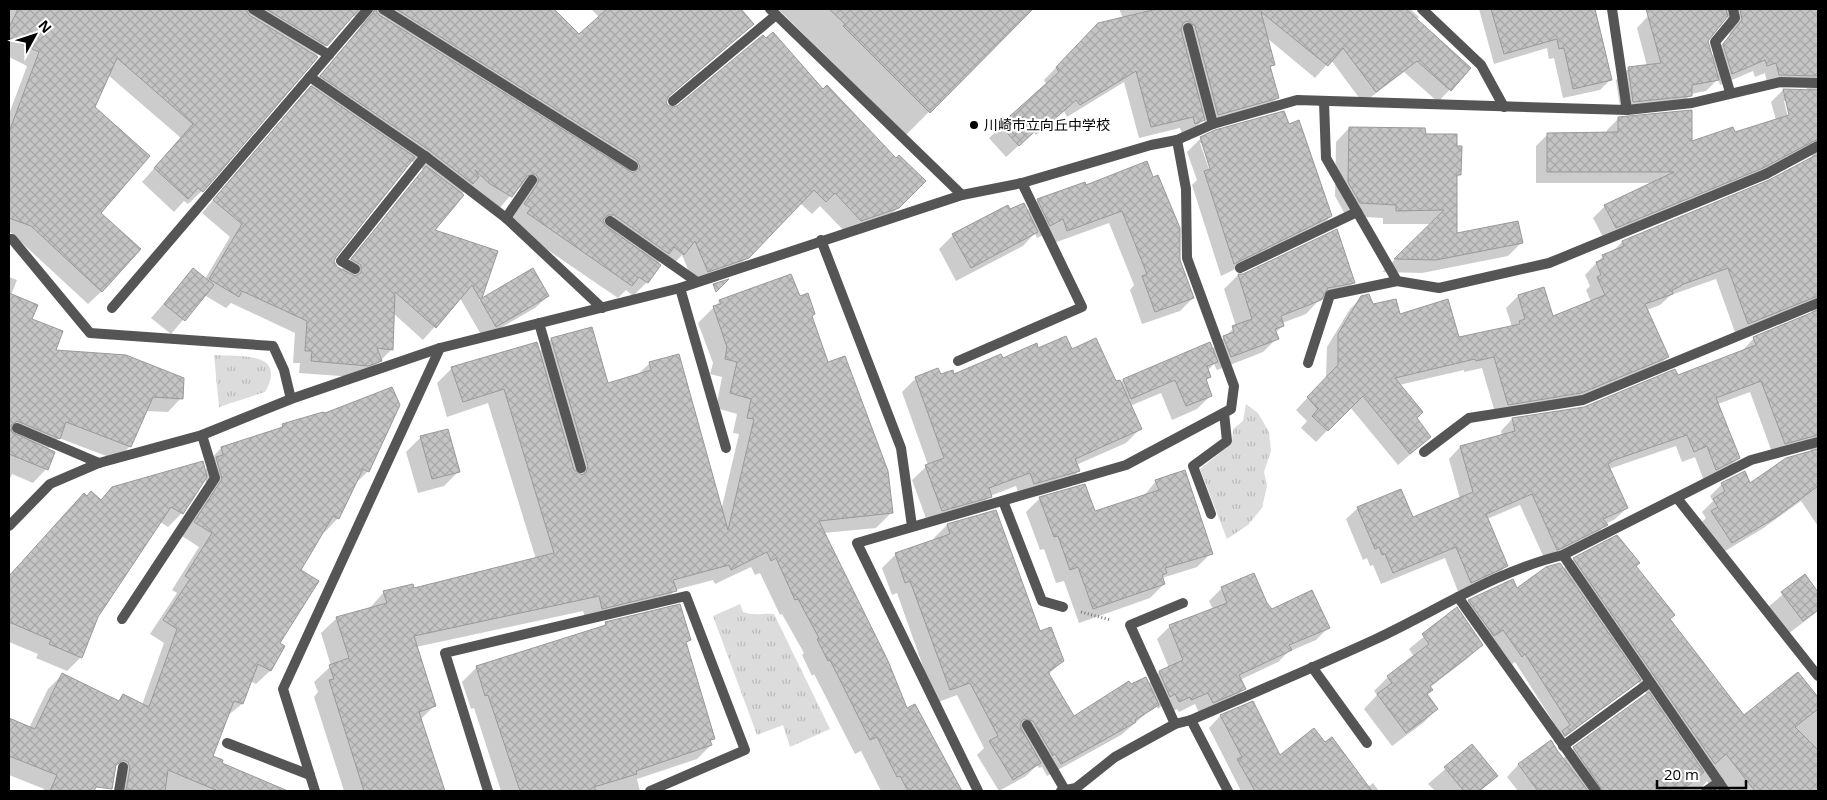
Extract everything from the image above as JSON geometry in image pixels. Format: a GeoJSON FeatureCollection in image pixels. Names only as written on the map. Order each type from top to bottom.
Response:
{"type":"FeatureCollection","features":[{"type":"Feature","properties":{"kind":"street"},"geometry":{"type":"LineString","coordinates":[[253,9],[329,55]]}},
{"type":"Feature","properties":{"kind":"street"},"geometry":{"type":"LineString","coordinates":[[112,308],[368,9]]}},
{"type":"Feature","properties":{"kind":"street"},"geometry":{"type":"LineString","coordinates":[[383,9],[633,166]]}},
{"type":"Feature","properties":{"kind":"street"},"geometry":{"type":"LineString","coordinates":[[1422,9],[1481,65],[1504,107]]}},
{"type":"Feature","properties":{"kind":"street"},"geometry":{"type":"LineString","coordinates":[[1612,9],[1626,110]]}},
{"type":"Feature","properties":{"kind":"street"},"geometry":{"type":"LineString","coordinates":[[1730,92],[1716,42],[1735,18],[1732,9]]}},
{"type":"Feature","properties":{"kind":"street"},"geometry":{"type":"LineString","coordinates":[[673,101],[773,12],[962,195]]}},
{"type":"Feature","properties":{"kind":"street"},"geometry":{"type":"LineString","coordinates":[[1188,28],[1213,124]]}},
{"type":"Feature","properties":{"kind":"street"},"geometry":{"type":"LineString","coordinates":[[310,77],[425,156],[506,218],[602,308]]}},
{"type":"Feature","properties":{"kind":"street"},"geometry":{"type":"LineString","coordinates":[[9,526],[50,484],[99,463],[202,435],[291,400],[440,348],[680,288],[962,195],[1022,183],[1151,145],[1177,140],[1213,124],[1297,100],[1626,110],[1692,103],[1730,92],[1780,82],[1818,83]]}},
{"type":"Feature","properties":{"kind":"street"},"geometry":{"type":"LineString","coordinates":[[1324,102],[1326,158],[1397,281]]}},
{"type":"Feature","properties":{"kind":"street"},"geometry":{"type":"LineString","coordinates":[[978,791],[856,543],[1126,465],[1231,409],[1234,386],[1187,258],[1186,189],[1177,140]]}},
{"type":"Feature","properties":{"kind":"street"},"geometry":{"type":"LineString","coordinates":[[1308,363],[1330,296],[1397,281],[1439,288],[1549,263],[1766,174],[1818,146]]}},
{"type":"Feature","properties":{"kind":"street"},"geometry":{"type":"LineString","coordinates":[[356,269],[340,262],[425,156]]}},
{"type":"Feature","properties":{"kind":"street"},"geometry":{"type":"LineString","coordinates":[[506,218],[532,180]]}},
{"type":"Feature","properties":{"kind":"street"},"geometry":{"type":"LineString","coordinates":[[958,362],[1082,307],[1022,183]]}},
{"type":"Feature","properties":{"kind":"street"},"geometry":{"type":"LineString","coordinates":[[1240,268],[1356,212]]}},
{"type":"Feature","properties":{"kind":"street"},"geometry":{"type":"LineString","coordinates":[[610,221],[697,282]]}},
{"type":"Feature","properties":{"kind":"street"},"geometry":{"type":"LineString","coordinates":[[9,238],[90,333],[273,346],[284,370],[291,400]]}},
{"type":"Feature","properties":{"kind":"street"},"geometry":{"type":"LineString","coordinates":[[822,240],[901,448],[912,526]]}},
{"type":"Feature","properties":{"kind":"street"},"geometry":{"type":"LineString","coordinates":[[680,288],[726,448]]}},
{"type":"Feature","properties":{"kind":"street"},"geometry":{"type":"LineString","coordinates":[[1424,452],[1469,418],[1583,400],[1818,304]]}},
{"type":"Feature","properties":{"kind":"street"},"geometry":{"type":"LineString","coordinates":[[539,323],[581,468]]}},
{"type":"Feature","properties":{"kind":"street"},"geometry":{"type":"LineString","coordinates":[[316,791],[283,689],[440,348]]}},
{"type":"Feature","properties":{"kind":"street"},"geometry":{"type":"LineString","coordinates":[[1211,514],[1193,466],[1227,441],[1224,413]]}},
{"type":"Feature","properties":{"kind":"street"},"geometry":{"type":"LineString","coordinates":[[17,428],[99,463]]}},
{"type":"Feature","properties":{"kind":"street"},"geometry":{"type":"LineString","coordinates":[[122,619],[214,478],[202,435]]}},
{"type":"Feature","properties":{"kind":"street"},"geometry":{"type":"LineString","coordinates":[[1027,724],[1063,791],[1076,788],[1115,757],[1175,724],[1191,720],[1377,639],[1458,597],[1539,560],[1563,555],[1751,460],[1818,442]]}},
{"type":"Feature","properties":{"kind":"street"},"geometry":{"type":"LineString","coordinates":[[1678,498],[1818,676]]}},
{"type":"Feature","properties":{"kind":"street"},"geometry":{"type":"LineString","coordinates":[[1003,501],[1042,601],[1063,608]]}},
{"type":"Feature","properties":{"kind":"street"},"geometry":{"type":"LineString","coordinates":[[1563,555],[1649,683],[1725,791]]}},
{"type":"Feature","properties":{"kind":"street"},"geometry":{"type":"LineString","coordinates":[[488,791],[446,652],[686,596],[745,750],[650,791]]}},
{"type":"Feature","properties":{"kind":"street"},"geometry":{"type":"LineString","coordinates":[[1458,597],[1596,791]]}},
{"type":"Feature","properties":{"kind":"street"},"geometry":{"type":"LineString","coordinates":[[1175,724],[1130,625],[1183,603]]}},
{"type":"Feature","properties":{"kind":"street"},"geometry":{"type":"LineString","coordinates":[[1312,667],[1367,743]]}},
{"type":"Feature","properties":{"kind":"street"},"geometry":{"type":"LineString","coordinates":[[1563,746],[1649,683]]}},
{"type":"Feature","properties":{"kind":"street"},"geometry":{"type":"LineString","coordinates":[[1191,720],[1228,791]]}},
{"type":"Feature","properties":{"kind":"street"},"geometry":{"type":"LineString","coordinates":[[227,742],[310,775]]}},
{"type":"Feature","properties":{"kind":"street"},"geometry":{"type":"LineString","coordinates":[[119,791],[123,767]]}},
{"type":"Feature","properties":{"kind":"street"},"geometry":{"type":"LineString","coordinates":[[1706,791],[1719,782]]}},
{"type":"Feature","properties":{"kind":"path"},"geometry":{"type":"LineString","coordinates":[[1063,608],[1130,625]]}},
{"type":"Feature","properties":{"kind":"green space"},"geometry":{"type":"Polygon","coordinates":[[[214,355],[248,357],[266,363],[270,369],[270,379],[265,392],[219,407],[214,355]]]}},
{"type":"Feature","properties":{"kind":"green space"},"geometry":{"type":"Polygon","coordinates":[[[1246,404],[1258,413],[1269,432],[1271,451],[1264,472],[1267,486],[1262,508],[1248,525],[1227,539],[1200,469],[1232,443],[1233,429],[1243,421],[1246,404]]]}},
{"type":"Feature","properties":{"kind":"green space"},"geometry":{"type":"Polygon","coordinates":[[[740,604],[743,612],[774,614],[830,729],[790,747],[783,725],[757,735],[713,616],[740,604]]]}},
{"type":"Feature","properties":{"kind":"building"},"geometry":{"type":"Polygon","coordinates":[[[18,9],[246,9],[249,15],[318,57],[203,192],[198,188],[188,199],[154,168],[193,124],[117,58],[95,107],[150,156],[101,213],[141,249],[102,292],[31,226],[9,218],[9,132],[39,52],[9,38],[9,28],[18,9]]]}},
{"type":"Feature","properties":{"kind":"building"},"geometry":{"type":"Polygon","coordinates":[[[266,9],[359,9],[327,46],[266,9]]]}},
{"type":"Feature","properties":{"kind":"building"},"geometry":{"type":"Polygon","coordinates":[[[375,9],[379,15],[633,173],[640,167],[637,160],[396,9],[554,9],[579,34],[607,9],[741,9],[754,24],[669,96],[666,102],[668,106],[677,106],[763,35],[766,38],[773,32],[823,89],[827,85],[896,158],[899,155],[926,181],[899,208],[861,221],[835,193],[826,202],[814,190],[749,258],[708,272],[695,241],[684,255],[674,247],[669,254],[614,215],[608,215],[603,220],[606,226],[661,265],[648,283],[639,277],[632,286],[527,213],[531,208],[524,204],[538,183],[538,177],[535,174],[527,176],[512,197],[490,184],[475,170],[479,177],[473,184],[429,150],[320,76],[375,9]]]}},
{"type":"Feature","properties":{"kind":"building"},"geometry":{"type":"Polygon","coordinates":[[[829,9],[1033,9],[930,113],[843,26],[845,24],[829,9]]]}},
{"type":"Feature","properties":{"kind":"building"},"geometry":{"type":"Polygon","coordinates":[[[1157,9],[1406,9],[1471,68],[1451,91],[1417,61],[1376,92],[1343,48],[1328,66],[1261,12],[1275,65],[1270,66],[1279,98],[1218,115],[1195,26],[1187,21],[1183,23],[1181,30],[1205,120],[1195,124],[1193,117],[1151,127],[1136,71],[1080,105],[1076,100],[1049,124],[1046,121],[1019,146],[1000,125],[1059,72],[1056,67],[1098,23],[1157,9]]]}},
{"type":"Feature","properties":{"kind":"building"},"geometry":{"type":"Polygon","coordinates":[[[1491,9],[1595,9],[1612,80],[1573,89],[1564,48],[1559,49],[1557,39],[1504,54],[1491,9]]]}},
{"type":"Feature","properties":{"kind":"building"},"geometry":{"type":"Polygon","coordinates":[[[1646,9],[1726,9],[1728,16],[1708,41],[1719,80],[1692,85],[1692,96],[1633,102],[1628,67],[1661,63],[1646,9]]]}},
{"type":"Feature","properties":{"kind":"building"},"geometry":{"type":"Polygon","coordinates":[[[1740,9],[1818,9],[1818,76],[1779,75],[1776,63],[1767,66],[1765,60],[1732,74],[1723,44],[1742,20],[1740,9]]]}},
{"type":"Feature","properties":{"kind":"building"},"geometry":{"type":"Polygon","coordinates":[[[311,86],[415,157],[336,257],[334,261],[337,267],[355,276],[361,273],[361,265],[351,259],[426,166],[464,195],[435,230],[498,251],[482,298],[533,268],[549,296],[496,327],[472,285],[436,328],[395,292],[393,350],[377,348],[382,361],[368,366],[311,361],[312,351],[305,351],[307,321],[242,291],[239,297],[209,279],[242,224],[213,200],[311,86]]]}},
{"type":"Feature","properties":{"kind":"building"},"geometry":{"type":"Polygon","coordinates":[[[1783,89],[1818,90],[1818,139],[1763,168],[1616,228],[1604,205],[1674,172],[1547,172],[1547,133],[1618,132],[1618,117],[1692,110],[1692,141],[1733,127],[1735,132],[1789,115],[1783,89]]]}},
{"type":"Feature","properties":{"kind":"building"},"geometry":{"type":"Polygon","coordinates":[[[1284,111],[1289,124],[1299,120],[1332,216],[1234,264],[1204,171],[1210,169],[1200,137],[1215,130],[1284,111]]]}},
{"type":"Feature","properties":{"kind":"building"},"geometry":{"type":"Polygon","coordinates":[[[1349,127],[1425,128],[1426,134],[1457,134],[1457,146],[1462,146],[1461,175],[1457,175],[1457,233],[1518,221],[1523,243],[1436,260],[1394,259],[1444,210],[1396,211],[1396,205],[1360,203],[1348,182],[1349,127]]]}},
{"type":"Feature","properties":{"kind":"building"},"geometry":{"type":"Polygon","coordinates":[[[1818,154],[1818,296],[1748,324],[1728,268],[1681,285],[1672,290],[1673,294],[1645,304],[1669,357],[1581,393],[1508,405],[1494,357],[1476,361],[1475,359],[1395,378],[1423,412],[1417,418],[1431,437],[1410,454],[1363,396],[1328,431],[1312,416],[1318,409],[1307,397],[1338,365],[1338,334],[1361,296],[1369,294],[1373,304],[1396,299],[1400,314],[1448,299],[1459,337],[1520,324],[1519,321],[1525,319],[1518,295],[1544,287],[1553,316],[1605,295],[1597,277],[1601,275],[1596,262],[1604,259],[1602,255],[1624,246],[1622,241],[1769,180],[1818,154]]]}},
{"type":"Feature","properties":{"kind":"building"},"geometry":{"type":"Polygon","coordinates":[[[1147,161],[1153,177],[1158,175],[1180,228],[1180,260],[1194,298],[1155,312],[1142,276],[1147,274],[1122,211],[1067,231],[1063,219],[1050,226],[1037,199],[1085,182],[1086,185],[1147,161]]]}},
{"type":"Feature","properties":{"kind":"building"},"geometry":{"type":"Polygon","coordinates":[[[1024,203],[1038,232],[971,268],[952,234],[1008,205],[1010,209],[1024,203]]]}},
{"type":"Feature","properties":{"kind":"building"},"geometry":{"type":"Polygon","coordinates":[[[1337,229],[1355,283],[1328,288],[1321,300],[1281,316],[1284,326],[1275,329],[1279,339],[1231,357],[1223,336],[1234,332],[1232,326],[1252,319],[1238,274],[1243,274],[1337,229]]]}},
{"type":"Feature","properties":{"kind":"building"},"geometry":{"type":"Polygon","coordinates":[[[193,268],[214,285],[185,321],[164,304],[193,268]]]}},
{"type":"Feature","properties":{"kind":"building"},"geometry":{"type":"Polygon","coordinates":[[[791,274],[800,296],[808,293],[815,314],[812,316],[828,362],[845,356],[888,471],[893,513],[819,521],[888,661],[907,708],[915,704],[962,791],[908,791],[900,776],[897,777],[877,737],[870,740],[830,660],[828,661],[817,639],[819,638],[798,599],[795,600],[776,558],[771,561],[767,552],[731,570],[729,565],[673,580],[677,591],[602,609],[599,596],[414,636],[436,706],[419,712],[445,791],[364,791],[329,680],[334,679],[329,665],[349,658],[336,617],[387,603],[383,591],[413,584],[414,588],[554,553],[504,389],[463,402],[451,367],[537,342],[574,470],[582,475],[586,472],[588,466],[551,338],[592,327],[608,383],[651,370],[649,362],[679,354],[728,530],[754,419],[747,418],[751,399],[730,393],[737,362],[725,359],[727,347],[713,306],[721,304],[719,300],[791,274]]]}},
{"type":"Feature","properties":{"kind":"building"},"geometry":{"type":"Polygon","coordinates":[[[729,279],[716,292],[713,284],[729,279]]]}},
{"type":"Feature","properties":{"kind":"building"},"geometry":{"type":"Polygon","coordinates":[[[9,293],[38,305],[32,319],[63,331],[56,350],[126,355],[184,378],[183,399],[153,397],[131,447],[66,422],[60,439],[17,421],[11,425],[12,432],[55,452],[48,470],[9,454],[9,293]]]}},
{"type":"Feature","properties":{"kind":"building"},"geometry":{"type":"Polygon","coordinates":[[[1818,310],[1818,435],[1785,444],[1761,381],[1716,398],[1740,458],[1716,470],[1707,446],[1694,452],[1687,435],[1614,460],[1608,464],[1628,508],[1603,519],[1608,525],[1560,549],[1557,550],[1532,494],[1486,514],[1508,566],[1471,583],[1456,547],[1393,573],[1385,554],[1382,555],[1379,547],[1375,549],[1357,507],[1401,489],[1413,517],[1473,492],[1460,446],[1515,431],[1512,418],[1584,407],[1675,369],[1678,375],[1756,345],[1753,337],[1818,310]]]}},
{"type":"Feature","properties":{"kind":"building"},"geometry":{"type":"Polygon","coordinates":[[[1066,336],[1072,349],[1096,338],[1116,381],[1120,380],[1142,429],[1075,459],[1080,471],[1034,484],[1030,473],[989,488],[992,497],[942,511],[925,465],[944,458],[915,377],[938,368],[941,374],[953,370],[954,374],[1001,354],[1003,358],[1037,343],[1038,348],[1066,336]]]}},
{"type":"Feature","properties":{"kind":"building"},"geometry":{"type":"Polygon","coordinates":[[[1210,342],[1218,362],[1207,366],[1211,377],[1206,379],[1212,396],[1186,406],[1175,380],[1131,399],[1123,379],[1210,342]]]}},
{"type":"Feature","properties":{"kind":"building"},"geometry":{"type":"Polygon","coordinates":[[[392,387],[400,405],[369,472],[363,469],[339,519],[333,516],[301,570],[319,581],[280,643],[285,646],[271,671],[258,664],[243,704],[234,701],[213,756],[223,760],[222,763],[288,791],[218,791],[168,770],[165,791],[126,790],[130,768],[128,762],[124,760],[116,765],[112,789],[96,787],[94,791],[50,791],[57,775],[9,756],[9,718],[35,729],[62,673],[119,701],[123,694],[149,707],[177,629],[163,620],[190,579],[185,576],[212,533],[194,522],[222,479],[216,457],[223,455],[221,447],[283,427],[282,424],[325,413],[392,387]]]}},
{"type":"Feature","properties":{"kind":"building"},"geometry":{"type":"Polygon","coordinates":[[[448,429],[460,472],[432,479],[420,436],[448,429]]]}},
{"type":"Feature","properties":{"kind":"building"},"geometry":{"type":"Polygon","coordinates":[[[1818,449],[1818,486],[1775,518],[1732,543],[1711,511],[1718,507],[1713,499],[1725,491],[1721,483],[1745,471],[1750,483],[1786,458],[1818,449]]]}},
{"type":"Feature","properties":{"kind":"building"},"geometry":{"type":"Polygon","coordinates":[[[203,461],[207,477],[183,514],[171,507],[98,617],[82,658],[49,644],[51,640],[9,622],[9,576],[84,493],[87,496],[91,491],[101,500],[112,487],[203,461]]]}},
{"type":"Feature","properties":{"kind":"building"},"geometry":{"type":"Polygon","coordinates":[[[1185,470],[1213,554],[1165,568],[1167,573],[1162,575],[1165,584],[1093,609],[1078,567],[1070,570],[1058,536],[1054,537],[1039,497],[1085,484],[1095,511],[1159,490],[1155,480],[1185,470]]]}},
{"type":"Feature","properties":{"kind":"building"},"geometry":{"type":"Polygon","coordinates":[[[996,510],[1040,631],[1051,627],[1064,661],[1048,672],[1074,716],[1129,681],[1131,684],[1146,677],[1159,705],[1135,720],[1136,722],[1061,764],[1055,754],[1053,756],[1033,721],[1024,719],[1021,722],[1021,728],[1041,763],[1013,780],[989,741],[998,736],[970,683],[950,690],[910,581],[905,583],[895,553],[950,534],[947,524],[996,510]]]}},
{"type":"Feature","properties":{"kind":"building"},"geometry":{"type":"Polygon","coordinates":[[[1617,535],[1640,563],[1636,566],[1675,615],[1670,619],[1744,715],[1798,672],[1818,697],[1818,709],[1795,727],[1818,750],[1818,791],[1755,791],[1726,754],[1715,764],[1573,558],[1617,535]]]}},
{"type":"Feature","properties":{"kind":"building"},"geometry":{"type":"Polygon","coordinates":[[[1560,563],[1641,680],[1565,736],[1562,731],[1570,725],[1525,654],[1522,657],[1503,630],[1494,636],[1468,600],[1513,579],[1517,588],[1546,567],[1560,563]]]}},
{"type":"Feature","properties":{"kind":"building"},"geometry":{"type":"Polygon","coordinates":[[[1254,573],[1267,603],[1272,609],[1312,590],[1330,628],[1289,645],[1292,650],[1239,675],[1246,689],[1213,703],[1208,693],[1191,700],[1190,697],[1179,702],[1175,694],[1170,697],[1159,671],[1183,660],[1169,625],[1227,603],[1221,587],[1254,573]]]}},
{"type":"Feature","properties":{"kind":"building"},"geometry":{"type":"Polygon","coordinates":[[[1805,574],[1818,592],[1818,610],[1803,621],[1781,592],[1805,574]]]}},
{"type":"Feature","properties":{"kind":"building"},"geometry":{"type":"Polygon","coordinates":[[[680,604],[691,640],[686,642],[715,739],[710,740],[712,745],[636,771],[637,774],[594,787],[596,791],[520,791],[488,695],[485,696],[476,666],[606,625],[605,622],[680,604]]]}},
{"type":"Feature","properties":{"kind":"building"},"geometry":{"type":"Polygon","coordinates":[[[1457,607],[1483,645],[1430,686],[1433,690],[1427,694],[1438,709],[1406,733],[1377,694],[1392,683],[1387,676],[1429,644],[1422,634],[1457,607]]]}},
{"type":"Feature","properties":{"kind":"building"},"geometry":{"type":"Polygon","coordinates":[[[1649,692],[1704,772],[1681,791],[1603,791],[1573,747],[1649,692]]]}},
{"type":"Feature","properties":{"kind":"building"},"geometry":{"type":"Polygon","coordinates":[[[1253,701],[1280,755],[1314,728],[1325,742],[1332,737],[1372,791],[1255,791],[1237,759],[1242,757],[1220,715],[1253,701]]]}},
{"type":"Feature","properties":{"kind":"building"},"geometry":{"type":"Polygon","coordinates":[[[1551,740],[1588,791],[1538,791],[1518,764],[1551,740]]]}},
{"type":"Feature","properties":{"kind":"building"},"geometry":{"type":"Polygon","coordinates":[[[1472,744],[1498,776],[1479,791],[1464,791],[1444,767],[1472,744]]]}},
{"type":"Feature","properties":{"kind":"place","name":"川崎市立向丘中学校"},"geometry":{"type":"Point","coordinates":[974,125]}}]}
